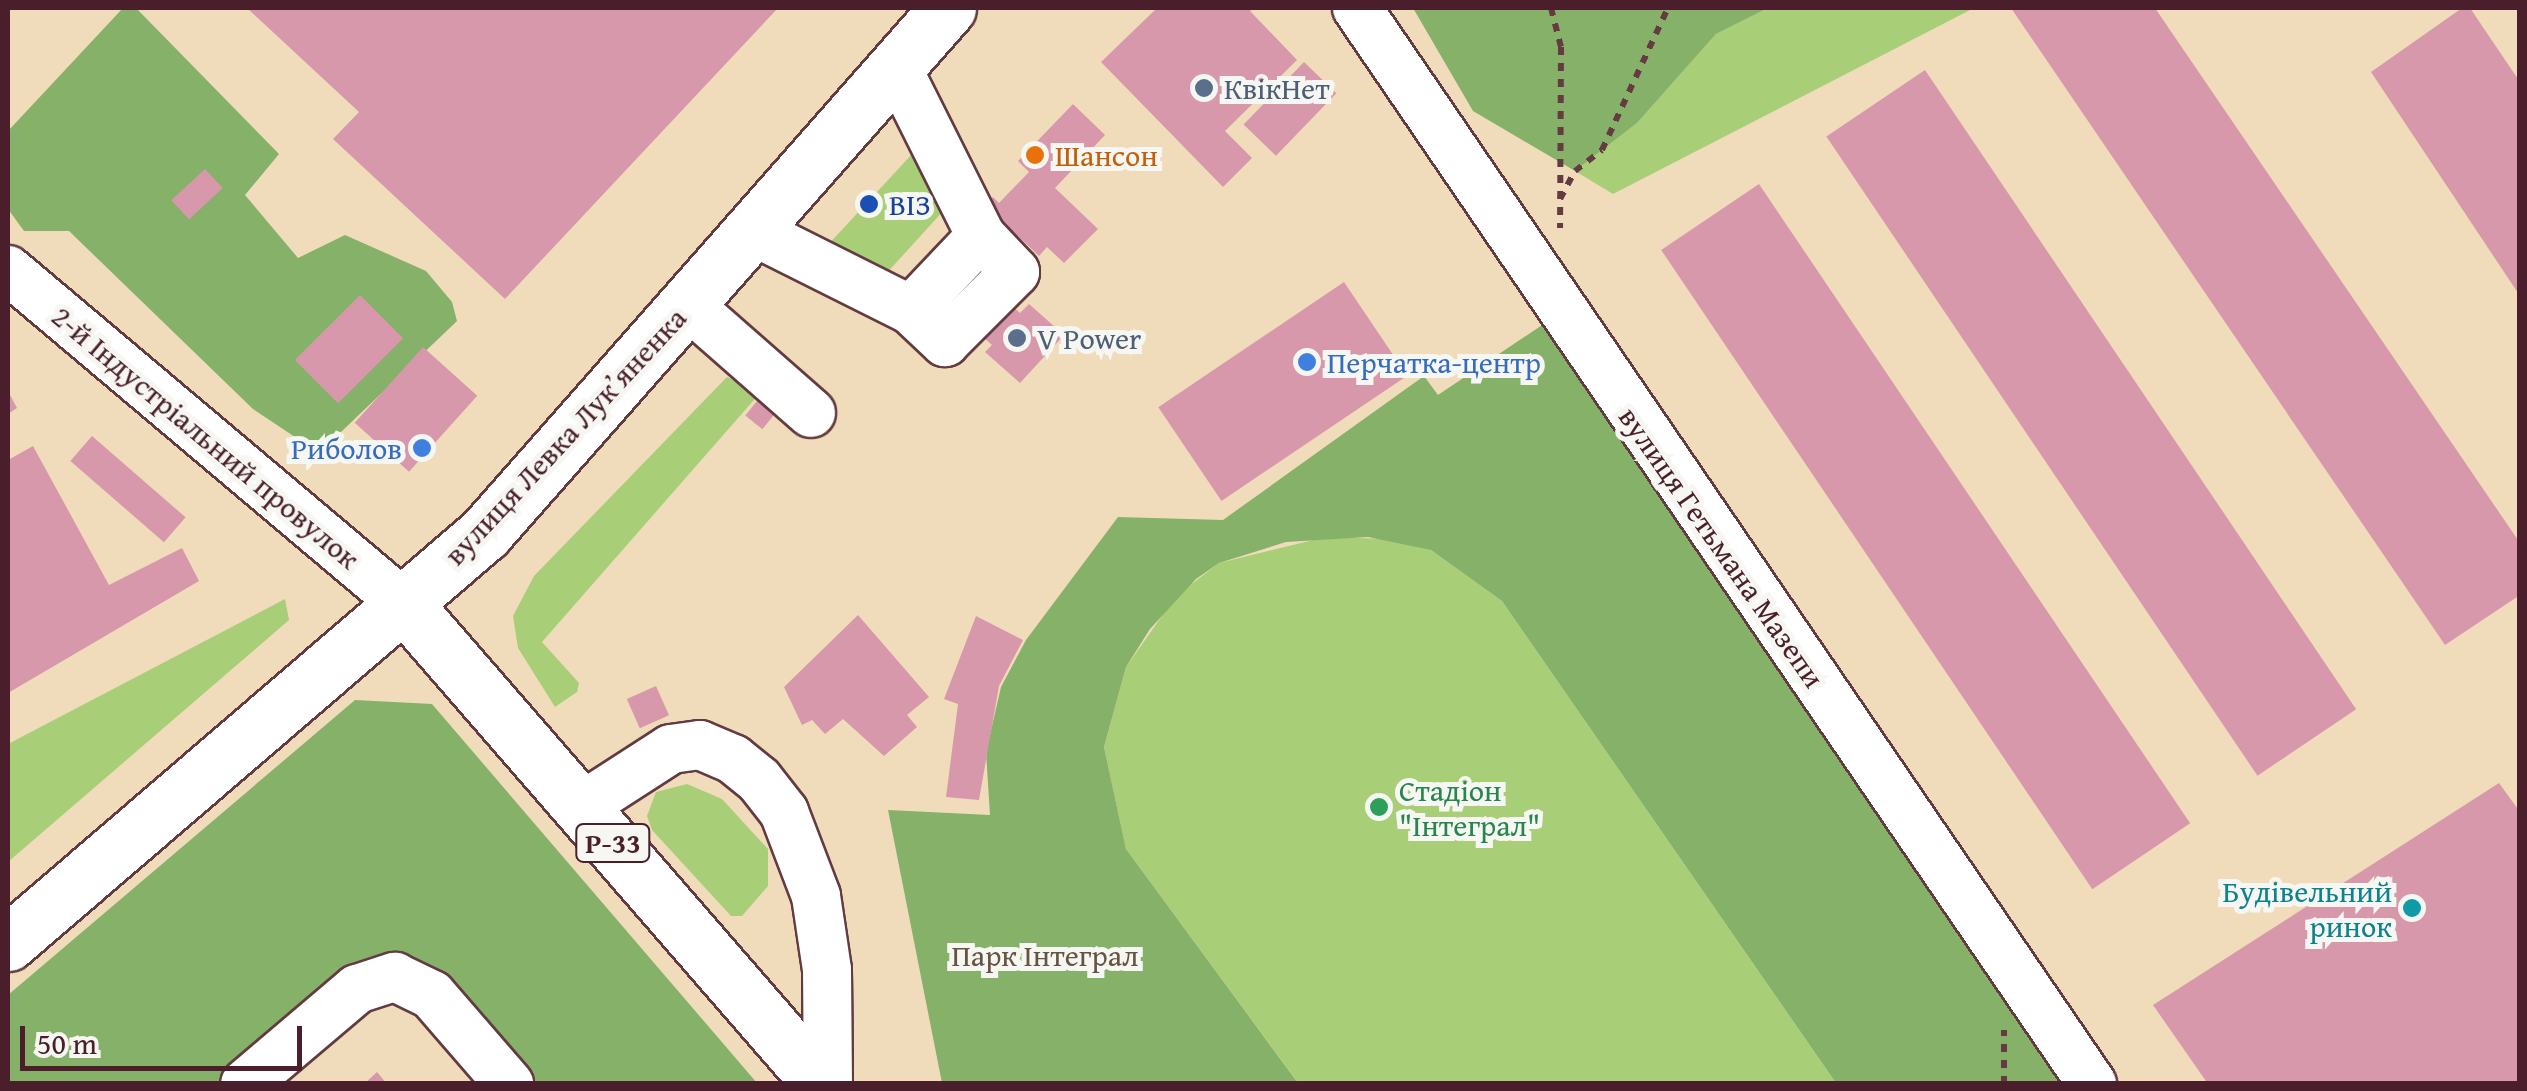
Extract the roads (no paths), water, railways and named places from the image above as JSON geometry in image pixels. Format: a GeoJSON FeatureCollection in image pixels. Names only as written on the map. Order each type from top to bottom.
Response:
{"type":"FeatureCollection","features":[{"type":"Feature","properties":{"kind":"main road","name":"вулиця Левка Лукʼяненка"},"geometry":{"type":"LineString","coordinates":[[8,942],[485,533],[948,8]]}},
{"type":"Feature","properties":{"kind":"main road","name":"Р-33"},"geometry":{"type":"LineString","coordinates":[[404,604],[824,1084]]}},
{"type":"Feature","properties":{"kind":"street","name":"вулиця Гетьмана Мазепи"},"geometry":{"type":"LineString","coordinates":[[1357,8],[2092,1084]]}},
{"type":"Feature","properties":{"kind":"street"},"geometry":{"type":"LineString","coordinates":[[751,230],[911,310],[980,236],[896,66]]}},
{"type":"Feature","properties":{"kind":"street","name":"2-й Індустріальний провулок"},"geometry":{"type":"LineString","coordinates":[[8,270],[404,604]]}},
{"type":"Feature","properties":{"kind":"street"},"geometry":{"type":"LineString","coordinates":[[687,304],[812,413]]}},
{"type":"Feature","properties":{"kind":"street"},"geometry":{"type":"LineString","coordinates":[[582,807],[671,748],[700,745],[733,758],[759,780],[799,842],[816,896],[827,970],[824,1084]]}},
{"type":"Feature","properties":{"kind":"street"},"geometry":{"type":"LineString","coordinates":[[245,1084],[357,989],[395,977],[432,995],[509,1084]]}},
{"type":"Feature","properties":{"kind":"place","name":"КвікНет"},"geometry":{"type":"Point","coordinates":[1204,88]}},
{"type":"Feature","properties":{"kind":"place","name":"Шансон"},"geometry":{"type":"Point","coordinates":[1035,155]}},
{"type":"Feature","properties":{"kind":"place","name":"ВІЗ"},"geometry":{"type":"Point","coordinates":[869,204]}},
{"type":"Feature","properties":{"kind":"place","name":"V Power"},"geometry":{"type":"Point","coordinates":[1017,338]}},
{"type":"Feature","properties":{"kind":"place","name":"Перчатка-центр"},"geometry":{"type":"Point","coordinates":[1307,362]}},
{"type":"Feature","properties":{"kind":"place","name":"Риболов"},"geometry":{"type":"Point","coordinates":[422,448]}},
{"type":"Feature","properties":{"kind":"place","name":"Стадіон \"Інтеграл\""},"geometry":{"type":"Point","coordinates":[1379,807]}},
{"type":"Feature","properties":{"kind":"place","name":"Будівельний ринок"},"geometry":{"type":"Point","coordinates":[2412,908]}},
{"type":"Feature","properties":{"kind":"park label","name":"Парк Інтеграл"},"geometry":{"type":"Point","coordinates":[1045,955]}}]}
